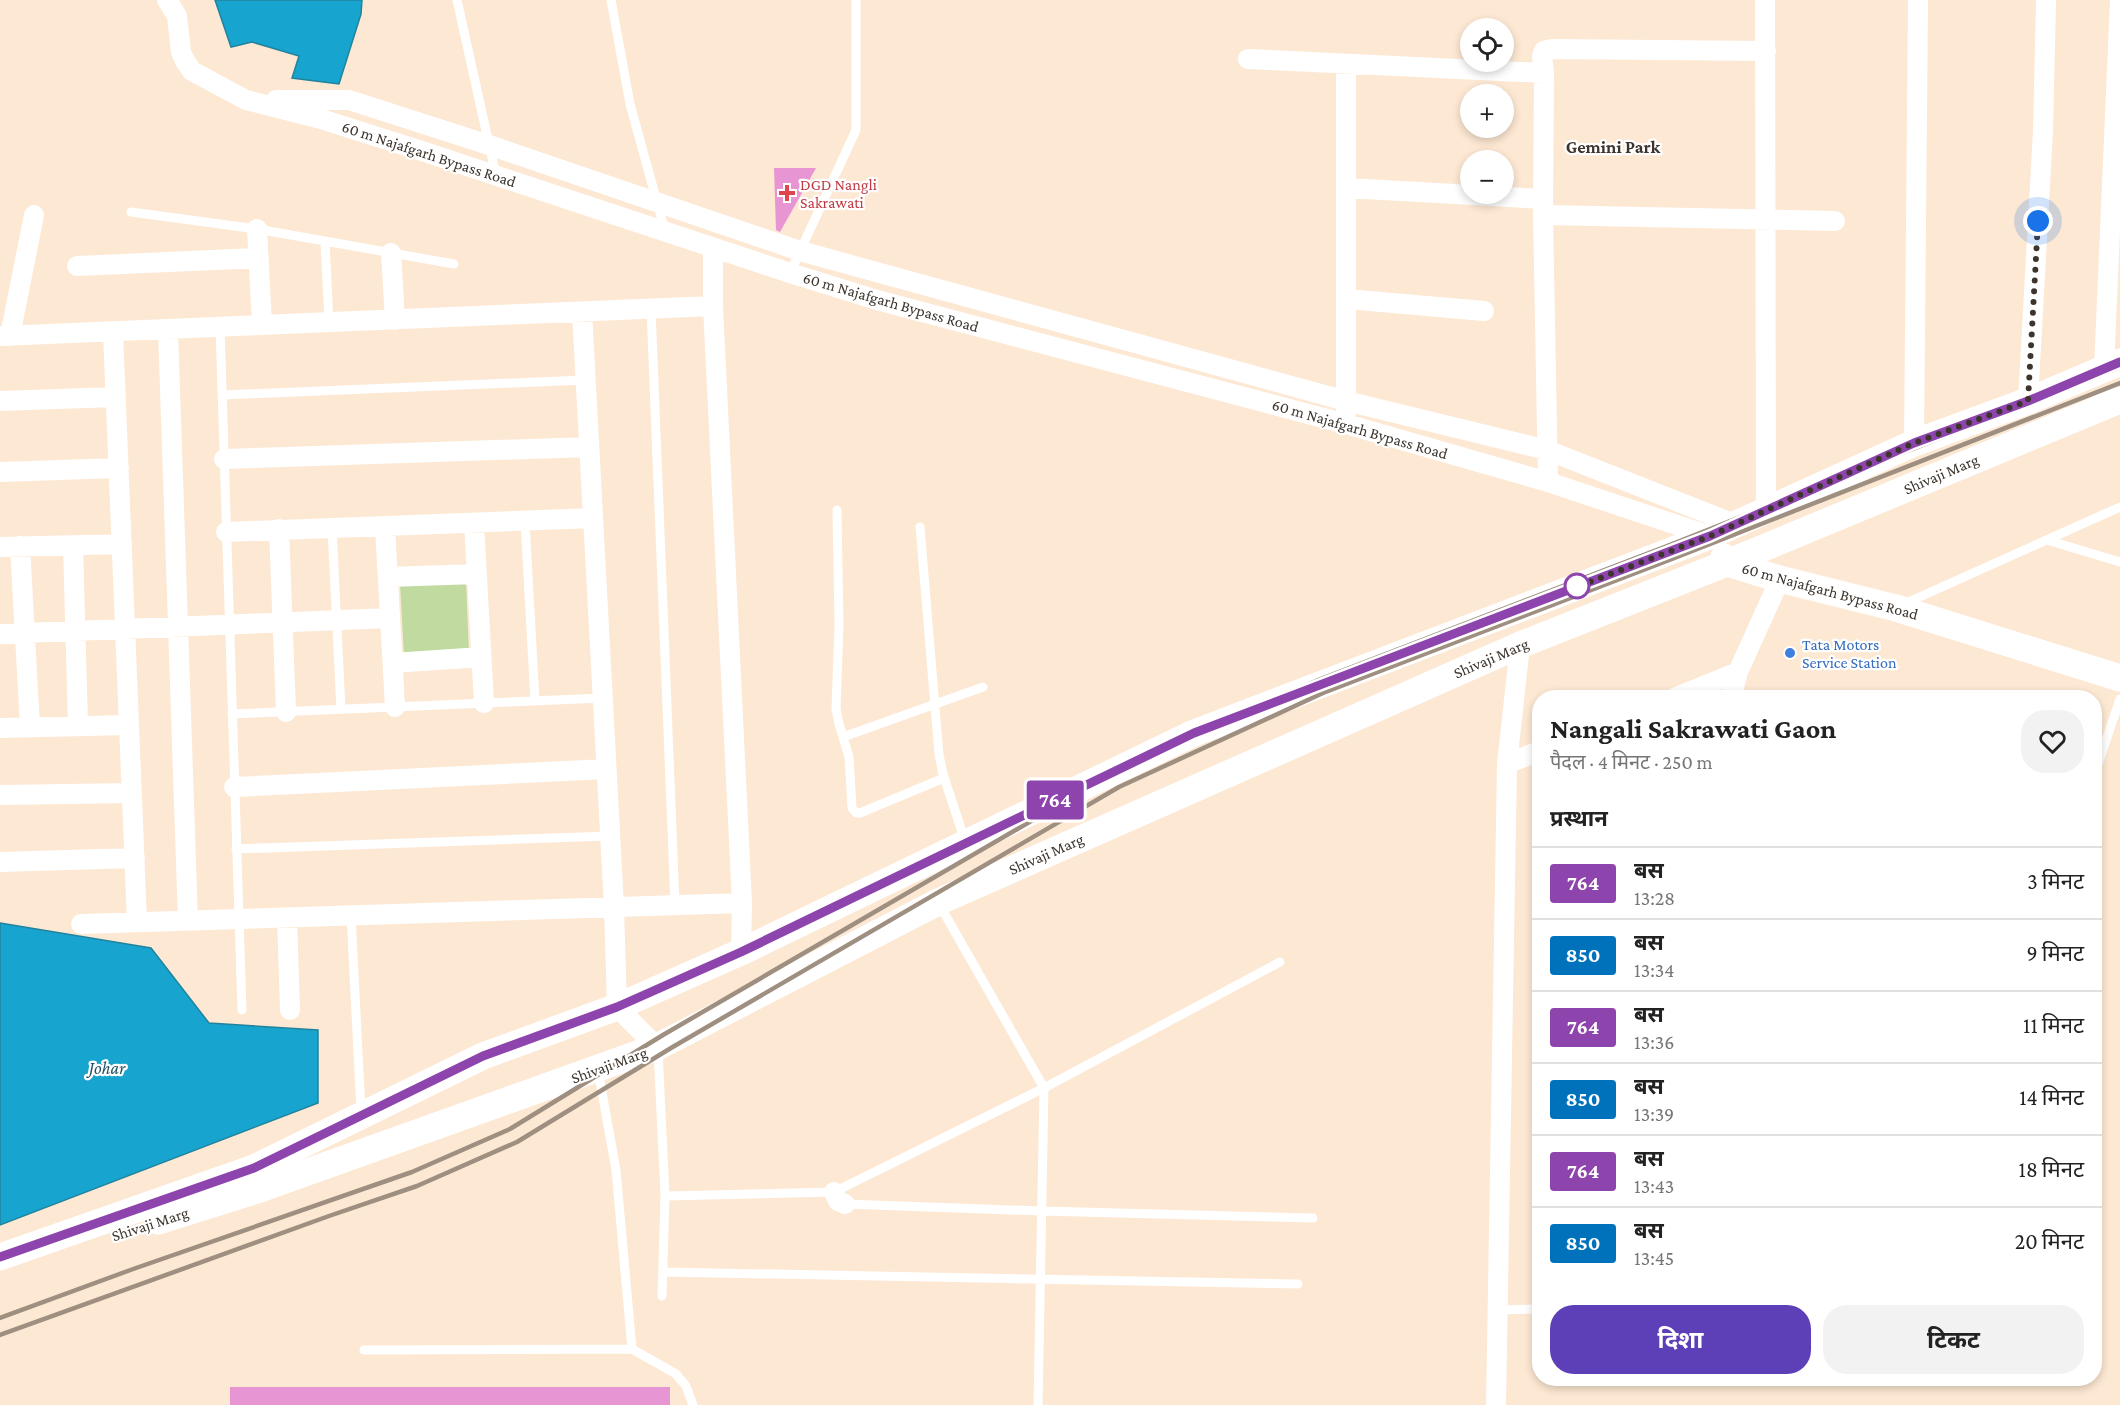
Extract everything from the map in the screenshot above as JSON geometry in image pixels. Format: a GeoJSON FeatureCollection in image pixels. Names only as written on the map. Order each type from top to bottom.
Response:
{"type":"FeatureCollection","features":[{"type":"Feature","properties":{"kind":"main road","name":"Shivaji Marg"},"geometry":{"type":"LineString","coordinates":[[0,1257],[254,1168],[483,1056],[617,1007],[741,952],[1194,733],[1710,536],[1914,443],[2028,401],[2112,365]]}},
{"type":"Feature","properties":{"kind":"main road","name":"Shivaji Marg"},"geometry":{"type":"LineString","coordinates":[[0,1275],[166,1218],[260,1189],[657,1047],[938,902],[1520,645],[1728,563],[2120,400]]}},
{"type":"Feature","properties":{"kind":"main road","name":"60 m Najafgarh Bypass Road"},"geometry":{"type":"LineString","coordinates":[[1737,525],[1757,550]]}},
{"type":"Feature","properties":{"kind":"main road","name":"60 m Najafgarh Bypass Road"},"geometry":{"type":"LineString","coordinates":[[1710,536],[1728,563],[1780,579],[1896,608],[2120,678]]}},
{"type":"Feature","properties":{"kind":"street"},"geometry":{"type":"LineString","coordinates":[[167,0],[177,16],[181,52],[192,71],[246,99]]}},
{"type":"Feature","properties":{"kind":"street"},"geometry":{"type":"LineString","coordinates":[[1765,0],[1766,512]]}},
{"type":"Feature","properties":{"kind":"street"},"geometry":{"type":"LineString","coordinates":[[1914,443],[1918,0]]}},
{"type":"Feature","properties":{"kind":"street"},"geometry":{"type":"LineString","coordinates":[[2028,401],[2043,131],[2046,0]]}},
{"type":"Feature","properties":{"kind":"street"},"geometry":{"type":"LineString","coordinates":[[2112,365],[2120,0]]}},
{"type":"Feature","properties":{"kind":"street"},"geometry":{"type":"LineString","coordinates":[[1548,482],[1543,207],[1544,73],[1542,56],[1544,51],[1552,49],[1766,51]]}},
{"type":"Feature","properties":{"kind":"street"},"geometry":{"type":"LineString","coordinates":[[1248,59],[1544,73]]}},
{"type":"Feature","properties":{"kind":"street"},"geometry":{"type":"LineString","coordinates":[[1346,64],[1346,424]]}},
{"type":"Feature","properties":{"kind":"street","name":"60 m Najafgarh Bypass Road"},"geometry":{"type":"LineString","coordinates":[[246,99],[349,99],[800,251],[1346,400],[1547,450],[1737,525]]}},
{"type":"Feature","properties":{"kind":"street","name":"60 m Najafgarh Bypass Road"},"geometry":{"type":"LineString","coordinates":[[246,99],[321,119],[790,273],[889,303],[1346,424],[1548,482],[1710,536]]}},
{"type":"Feature","properties":{"kind":"street"},"geometry":{"type":"LineString","coordinates":[[1347,188],[1543,207],[1835,221]]}},
{"type":"Feature","properties":{"kind":"street"},"geometry":{"type":"LineString","coordinates":[[34,215],[5,336],[713,306]]}},
{"type":"Feature","properties":{"kind":"street"},"geometry":{"type":"LineString","coordinates":[[257,229],[262,325]]}},
{"type":"Feature","properties":{"kind":"street"},"geometry":{"type":"LineString","coordinates":[[713,248],[713,306],[742,903],[741,952]]}},
{"type":"Feature","properties":{"kind":"street"},"geometry":{"type":"LineString","coordinates":[[391,253],[395,320]]}},
{"type":"Feature","properties":{"kind":"street"},"geometry":{"type":"LineString","coordinates":[[77,266],[259,258]]}},
{"type":"Feature","properties":{"kind":"street"},"geometry":{"type":"LineString","coordinates":[[1347,299],[1484,311]]}},
{"type":"Feature","properties":{"kind":"street"},"geometry":{"type":"LineString","coordinates":[[582,312],[614,907],[617,1007],[657,1047]]}},
{"type":"Feature","properties":{"kind":"street"},"geometry":{"type":"LineString","coordinates":[[168,330],[188,921]]}},
{"type":"Feature","properties":{"kind":"street"},"geometry":{"type":"LineString","coordinates":[[113,332],[137,922]]}},
{"type":"Feature","properties":{"kind":"street"},"geometry":{"type":"LineString","coordinates":[[0,400],[116,397]]}},
{"type":"Feature","properties":{"kind":"street"},"geometry":{"type":"LineString","coordinates":[[224,459],[589,447]]}},
{"type":"Feature","properties":{"kind":"street"},"geometry":{"type":"LineString","coordinates":[[0,472],[118,468]]}},
{"type":"Feature","properties":{"kind":"street"},"geometry":{"type":"LineString","coordinates":[[226,532],[593,518]]}},
{"type":"Feature","properties":{"kind":"street"},"geometry":{"type":"LineString","coordinates":[[474,523],[484,703]]}},
{"type":"Feature","properties":{"kind":"street"},"geometry":{"type":"LineString","coordinates":[[385,527],[395,707]]}},
{"type":"Feature","properties":{"kind":"street"},"geometry":{"type":"LineString","coordinates":[[279,530],[286,711]]}},
{"type":"Feature","properties":{"kind":"street"},"geometry":{"type":"LineString","coordinates":[[0,547],[122,544]]}},
{"type":"Feature","properties":{"kind":"street"},"geometry":{"type":"LineString","coordinates":[[73,545],[78,726]]}},
{"type":"Feature","properties":{"kind":"street"},"geometry":{"type":"LineString","coordinates":[[20,546],[30,727]]}},
{"type":"Feature","properties":{"kind":"street"},"geometry":{"type":"LineString","coordinates":[[388,577],[476,574]]}},
{"type":"Feature","properties":{"kind":"street"},"geometry":{"type":"LineString","coordinates":[[1733,690],[1738,672],[1780,579]]}},
{"type":"Feature","properties":{"kind":"street"},"geometry":{"type":"LineString","coordinates":[[0,634],[390,618]]}},
{"type":"Feature","properties":{"kind":"street"},"geometry":{"type":"LineString","coordinates":[[1496,1405],[1508,764],[1520,645]]}},
{"type":"Feature","properties":{"kind":"street"},"geometry":{"type":"LineString","coordinates":[[393,663],[481,657]]}},
{"type":"Feature","properties":{"kind":"street"},"geometry":{"type":"LineString","coordinates":[[1694,690],[1738,672]]}},
{"type":"Feature","properties":{"kind":"street"},"geometry":{"type":"LineString","coordinates":[[0,728],[129,725]]}},
{"type":"Feature","properties":{"kind":"street"},"geometry":{"type":"LineString","coordinates":[[1508,764],[1532,754]]}},
{"type":"Feature","properties":{"kind":"street"},"geometry":{"type":"LineString","coordinates":[[234,787],[606,770]]}},
{"type":"Feature","properties":{"kind":"street"},"geometry":{"type":"LineString","coordinates":[[0,795],[132,793]]}},
{"type":"Feature","properties":{"kind":"street"},"geometry":{"type":"LineString","coordinates":[[0,862],[135,858]]}},
{"type":"Feature","properties":{"kind":"street"},"geometry":{"type":"LineString","coordinates":[[81,924],[742,903]]}},
{"type":"Feature","properties":{"kind":"street"},"geometry":{"type":"LineString","coordinates":[[287,918],[290,1010]]}},
{"type":"Feature","properties":{"kind":"lane"},"geometry":{"type":"LineString","coordinates":[[457,0],[496,176]]}},
{"type":"Feature","properties":{"kind":"lane"},"geometry":{"type":"LineString","coordinates":[[611,0],[630,104],[665,231]]}},
{"type":"Feature","properties":{"kind":"lane"},"geometry":{"type":"LineString","coordinates":[[790,273],[856,130],[856,0]]}},
{"type":"Feature","properties":{"kind":"lane"},"geometry":{"type":"LineString","coordinates":[[132,212],[257,229],[454,264]]}},
{"type":"Feature","properties":{"kind":"lane"},"geometry":{"type":"LineString","coordinates":[[325,241],[329,323]]}},
{"type":"Feature","properties":{"kind":"lane"},"geometry":{"type":"LineString","coordinates":[[651,309],[675,905]]}},
{"type":"Feature","properties":{"kind":"lane"},"geometry":{"type":"LineString","coordinates":[[219,327],[242,1010]]}},
{"type":"Feature","properties":{"kind":"lane"},"geometry":{"type":"LineString","coordinates":[[222,395],[585,380]]}},
{"type":"Feature","properties":{"kind":"lane"},"geometry":{"type":"LineString","coordinates":[[1896,608],[2120,507]]}},
{"type":"Feature","properties":{"kind":"lane"},"geometry":{"type":"LineString","coordinates":[[837,510],[839,625],[836,709],[851,766],[852,808],[856,813],[944,778]]}},
{"type":"Feature","properties":{"kind":"lane"},"geometry":{"type":"LineString","coordinates":[[525,522],[535,701]]}},
{"type":"Feature","properties":{"kind":"lane"},"geometry":{"type":"LineString","coordinates":[[920,527],[939,755],[944,778],[966,843]]}},
{"type":"Feature","properties":{"kind":"lane"},"geometry":{"type":"LineString","coordinates":[[332,528],[341,709]]}},
{"type":"Feature","properties":{"kind":"lane"},"geometry":{"type":"LineString","coordinates":[[2047,540],[2120,562]]}},
{"type":"Feature","properties":{"kind":"lane"},"geometry":{"type":"LineString","coordinates":[[843,737],[983,687]]}},
{"type":"Feature","properties":{"kind":"lane"},"geometry":{"type":"LineString","coordinates":[[232,714],[603,698]]}},
{"type":"Feature","properties":{"kind":"lane"},"geometry":{"type":"LineString","coordinates":[[2102,752],[2120,699]]}},
{"type":"Feature","properties":{"kind":"lane"},"geometry":{"type":"LineString","coordinates":[[236,849],[609,836]]}},
{"type":"Feature","properties":{"kind":"lane"},"geometry":{"type":"LineString","coordinates":[[938,902],[1044,1088],[1038,1405]]}},
{"type":"Feature","properties":{"kind":"lane"},"geometry":{"type":"LineString","coordinates":[[351,915],[361,1116]]}},
{"type":"Feature","properties":{"kind":"lane"},"geometry":{"type":"LineString","coordinates":[[840,1198],[1280,962]]}},
{"type":"Feature","properties":{"kind":"lane"},"geometry":{"type":"LineString","coordinates":[[657,1047],[665,1196],[662,1296]]}},
{"type":"Feature","properties":{"kind":"lane"},"geometry":{"type":"LineString","coordinates":[[598,1068],[616,1170],[632,1349]]}},
{"type":"Feature","properties":{"kind":"lane"},"geometry":{"type":"LineString","coordinates":[[665,1196],[840,1198],[1042,1211],[1313,1218]]}},
{"type":"Feature","properties":{"kind":"lane"},"geometry":{"type":"LineString","coordinates":[[663,1272],[1298,1284]]}},
{"type":"Feature","properties":{"kind":"lane"},"geometry":{"type":"LineString","coordinates":[[1498,1310],[1532,1309]]}},
{"type":"Feature","properties":{"kind":"lane"},"geometry":{"type":"LineString","coordinates":[[364,1350],[632,1349],[676,1374],[686,1386],[693,1405]]}},
{"type":"Feature","properties":{"kind":"green space"},"geometry":{"type":"Polygon","coordinates":[[[466,582],[469,653],[404,656],[400,584],[466,582]]]}},
{"type":"Feature","properties":{"kind":"water"},"geometry":{"type":"Polygon","coordinates":[[[215,0],[362,0],[361,14],[339,84],[292,78],[299,56],[252,42],[231,47],[215,0]]]}},
{"type":"Feature","properties":{"kind":"water","name":"Johar"},"geometry":{"type":"Polygon","coordinates":[[[0,923],[151,948],[209,1023],[318,1030],[318,1103],[0,1225],[0,923]]]}},
{"type":"Feature","properties":{"kind":"building"},"geometry":{"type":"Polygon","coordinates":[[[774,168],[816,168],[780,232],[776,230],[774,168]]]}},
{"type":"Feature","properties":{"kind":"building"},"geometry":{"type":"Polygon","coordinates":[[[230,1387],[670,1387],[670,1405],[230,1405],[230,1387]]]}},
{"type":"Feature","properties":{"kind":"railway"},"geometry":{"type":"LineString","coordinates":[[0,1318],[412,1172],[510,1129],[663,1035],[1112,774],[1318,680],[1667,546],[2120,367]]}},
{"type":"Feature","properties":{"kind":"railway"},"geometry":{"type":"LineString","coordinates":[[0,1335],[417,1186],[517,1142],[671,1048],[1119,787],[1323,693],[2120,383]]}},
{"type":"Feature","properties":{"kind":"bus line","name":"764"},"geometry":{"type":"LineString","coordinates":[[0,1257],[254,1168],[483,1056],[617,1007],[741,952],[1194,733],[1710,536],[1914,443],[2028,401],[2120,362]]}},
{"type":"Feature","properties":{"kind":"place","name":"DGD Nangli Sakrawati"},"geometry":{"type":"Point","coordinates":[787,193]}},
{"type":"Feature","properties":{"kind":"place","name":"Tata Motors Service Station"},"geometry":{"type":"Point","coordinates":[1790,653]}},
{"type":"Feature","properties":{"kind":"district","name":"Gemini Park"},"geometry":{"type":"Point","coordinates":[1613,147]}},
{"type":"Feature","properties":{"kind":"route"},"geometry":{"type":"LineString","coordinates":[[1577,586],[1574,588],[1710,536],[1914,443],[2028,401],[2038,221]]}}]}
